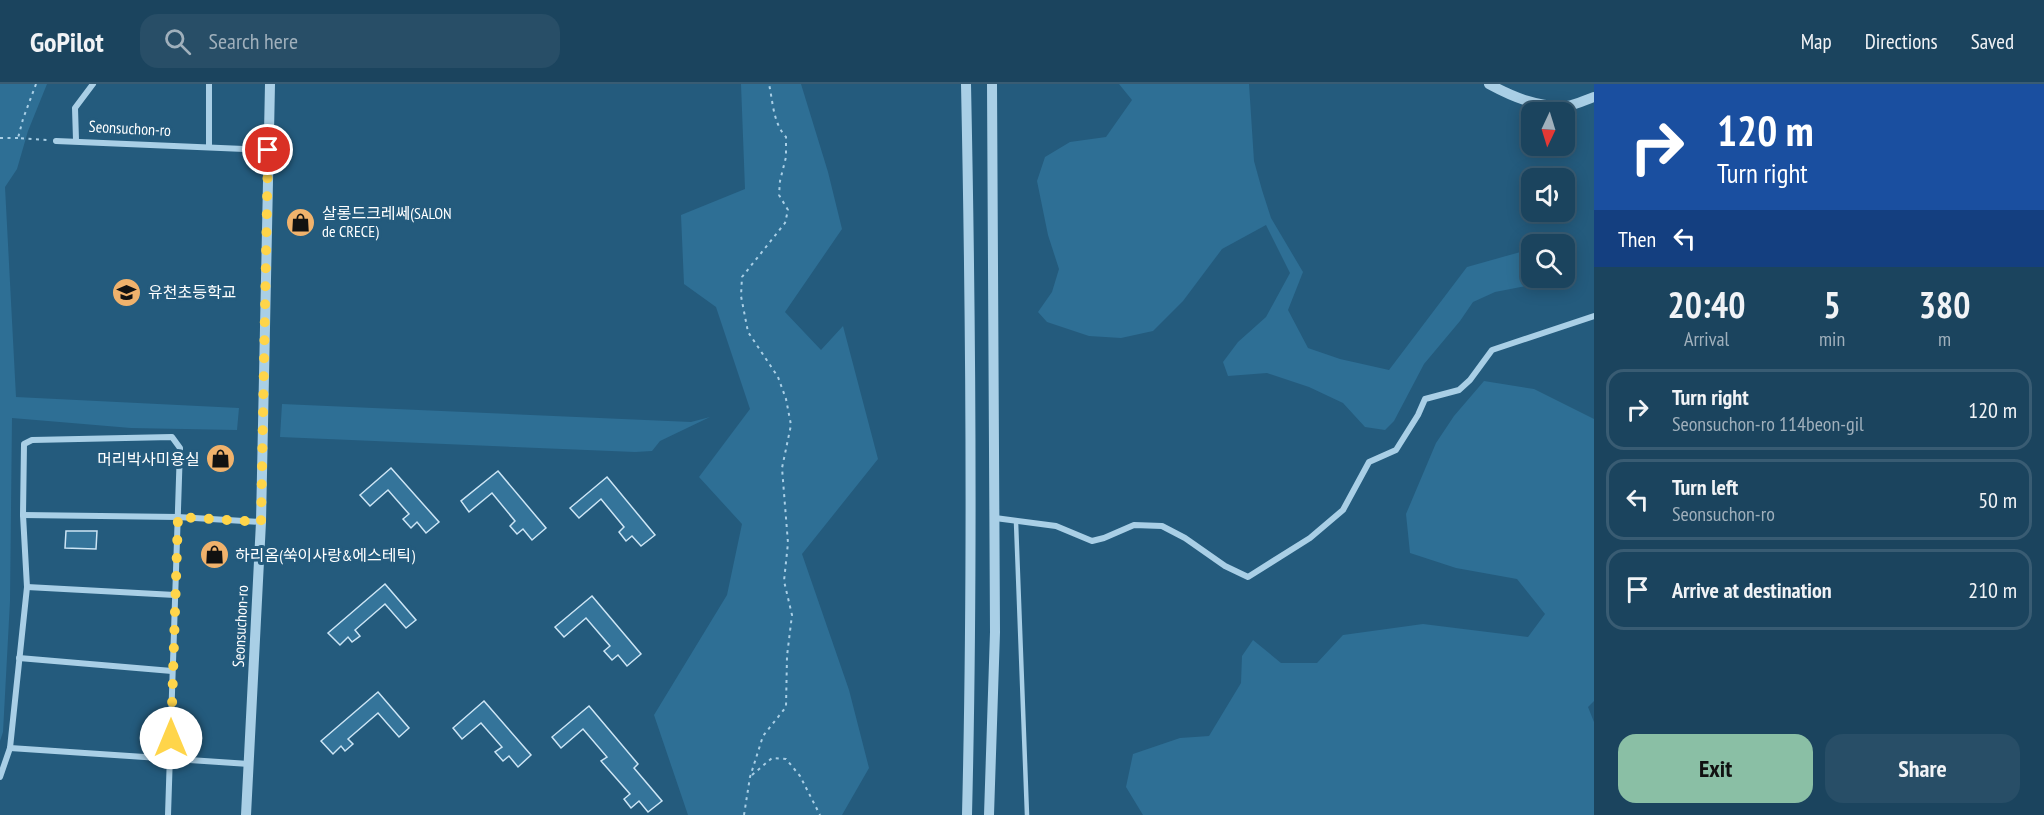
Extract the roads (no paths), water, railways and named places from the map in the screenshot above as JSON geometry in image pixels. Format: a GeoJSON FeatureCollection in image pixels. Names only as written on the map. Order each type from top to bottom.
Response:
{"type":"FeatureCollection","features":[{"type":"Feature","properties":{"kind":"street","name":"Seonsuchon-ro"},"geometry":{"type":"LineString","coordinates":[[93,84],[75,108],[76,140],[268,150]]}},
{"type":"Feature","properties":{"kind":"street"},"geometry":{"type":"LineString","coordinates":[[209,84],[209,147]]}},
{"type":"Feature","properties":{"kind":"street","name":"Seonsuchon-ro"},"geometry":{"type":"LineString","coordinates":[[246,815],[261,522],[270,84]]}},
{"type":"Feature","properties":{"kind":"street"},"geometry":{"type":"LineString","coordinates":[[966,84],[970,279],[971,628],[967,815]]}},
{"type":"Feature","properties":{"kind":"street"},"geometry":{"type":"LineString","coordinates":[[989,815],[995,632],[992,84]]}},
{"type":"Feature","properties":{"kind":"street"},"geometry":{"type":"LineString","coordinates":[[1489,84],[1540,105],[1568,106],[1594,97]]}},
{"type":"Feature","properties":{"kind":"street"},"geometry":{"type":"LineString","coordinates":[[56,141],[76,140]]}},
{"type":"Feature","properties":{"kind":"street"},"geometry":{"type":"LineString","coordinates":[[995,518],[1056,526],[1092,541],[1134,525],[1162,526],[1185,537],[1225,566],[1248,577],[1310,538],[1343,510],[1369,462],[1396,450],[1418,415],[1425,399],[1459,390],[1470,380],[1492,350],[1594,316]]}},
{"type":"Feature","properties":{"kind":"street"},"geometry":{"type":"LineString","coordinates":[[0,777],[10,748],[27,587],[22,515],[24,444],[32,440],[172,437],[180,448],[168,815]]}},
{"type":"Feature","properties":{"kind":"street"},"geometry":{"type":"LineString","coordinates":[[22,515],[178,517],[261,522]]}},
{"type":"Feature","properties":{"kind":"street"},"geometry":{"type":"LineString","coordinates":[[27,587],[175,595]]}},
{"type":"Feature","properties":{"kind":"street"},"geometry":{"type":"LineString","coordinates":[[19,658],[172,671]]}},
{"type":"Feature","properties":{"kind":"street"},"geometry":{"type":"LineString","coordinates":[[10,748],[171,761],[249,764]]}},
{"type":"Feature","properties":{"kind":"lane"},"geometry":{"type":"LineString","coordinates":[[1016,522],[1027,815]]}},
{"type":"Feature","properties":{"kind":"place","name":"살롱드크레쎄(SALON de CRECE)"},"geometry":{"type":"Point","coordinates":[301,222]}},
{"type":"Feature","properties":{"kind":"place","name":"유천초등학교"},"geometry":{"type":"Point","coordinates":[127,292]}},
{"type":"Feature","properties":{"kind":"place","name":"머리박사미용실"},"geometry":{"type":"Point","coordinates":[221,459]}},
{"type":"Feature","properties":{"kind":"place","name":"하리옴(쑥이사랑&에스테틱)"},"geometry":{"type":"Point","coordinates":[214,555]}}]}
